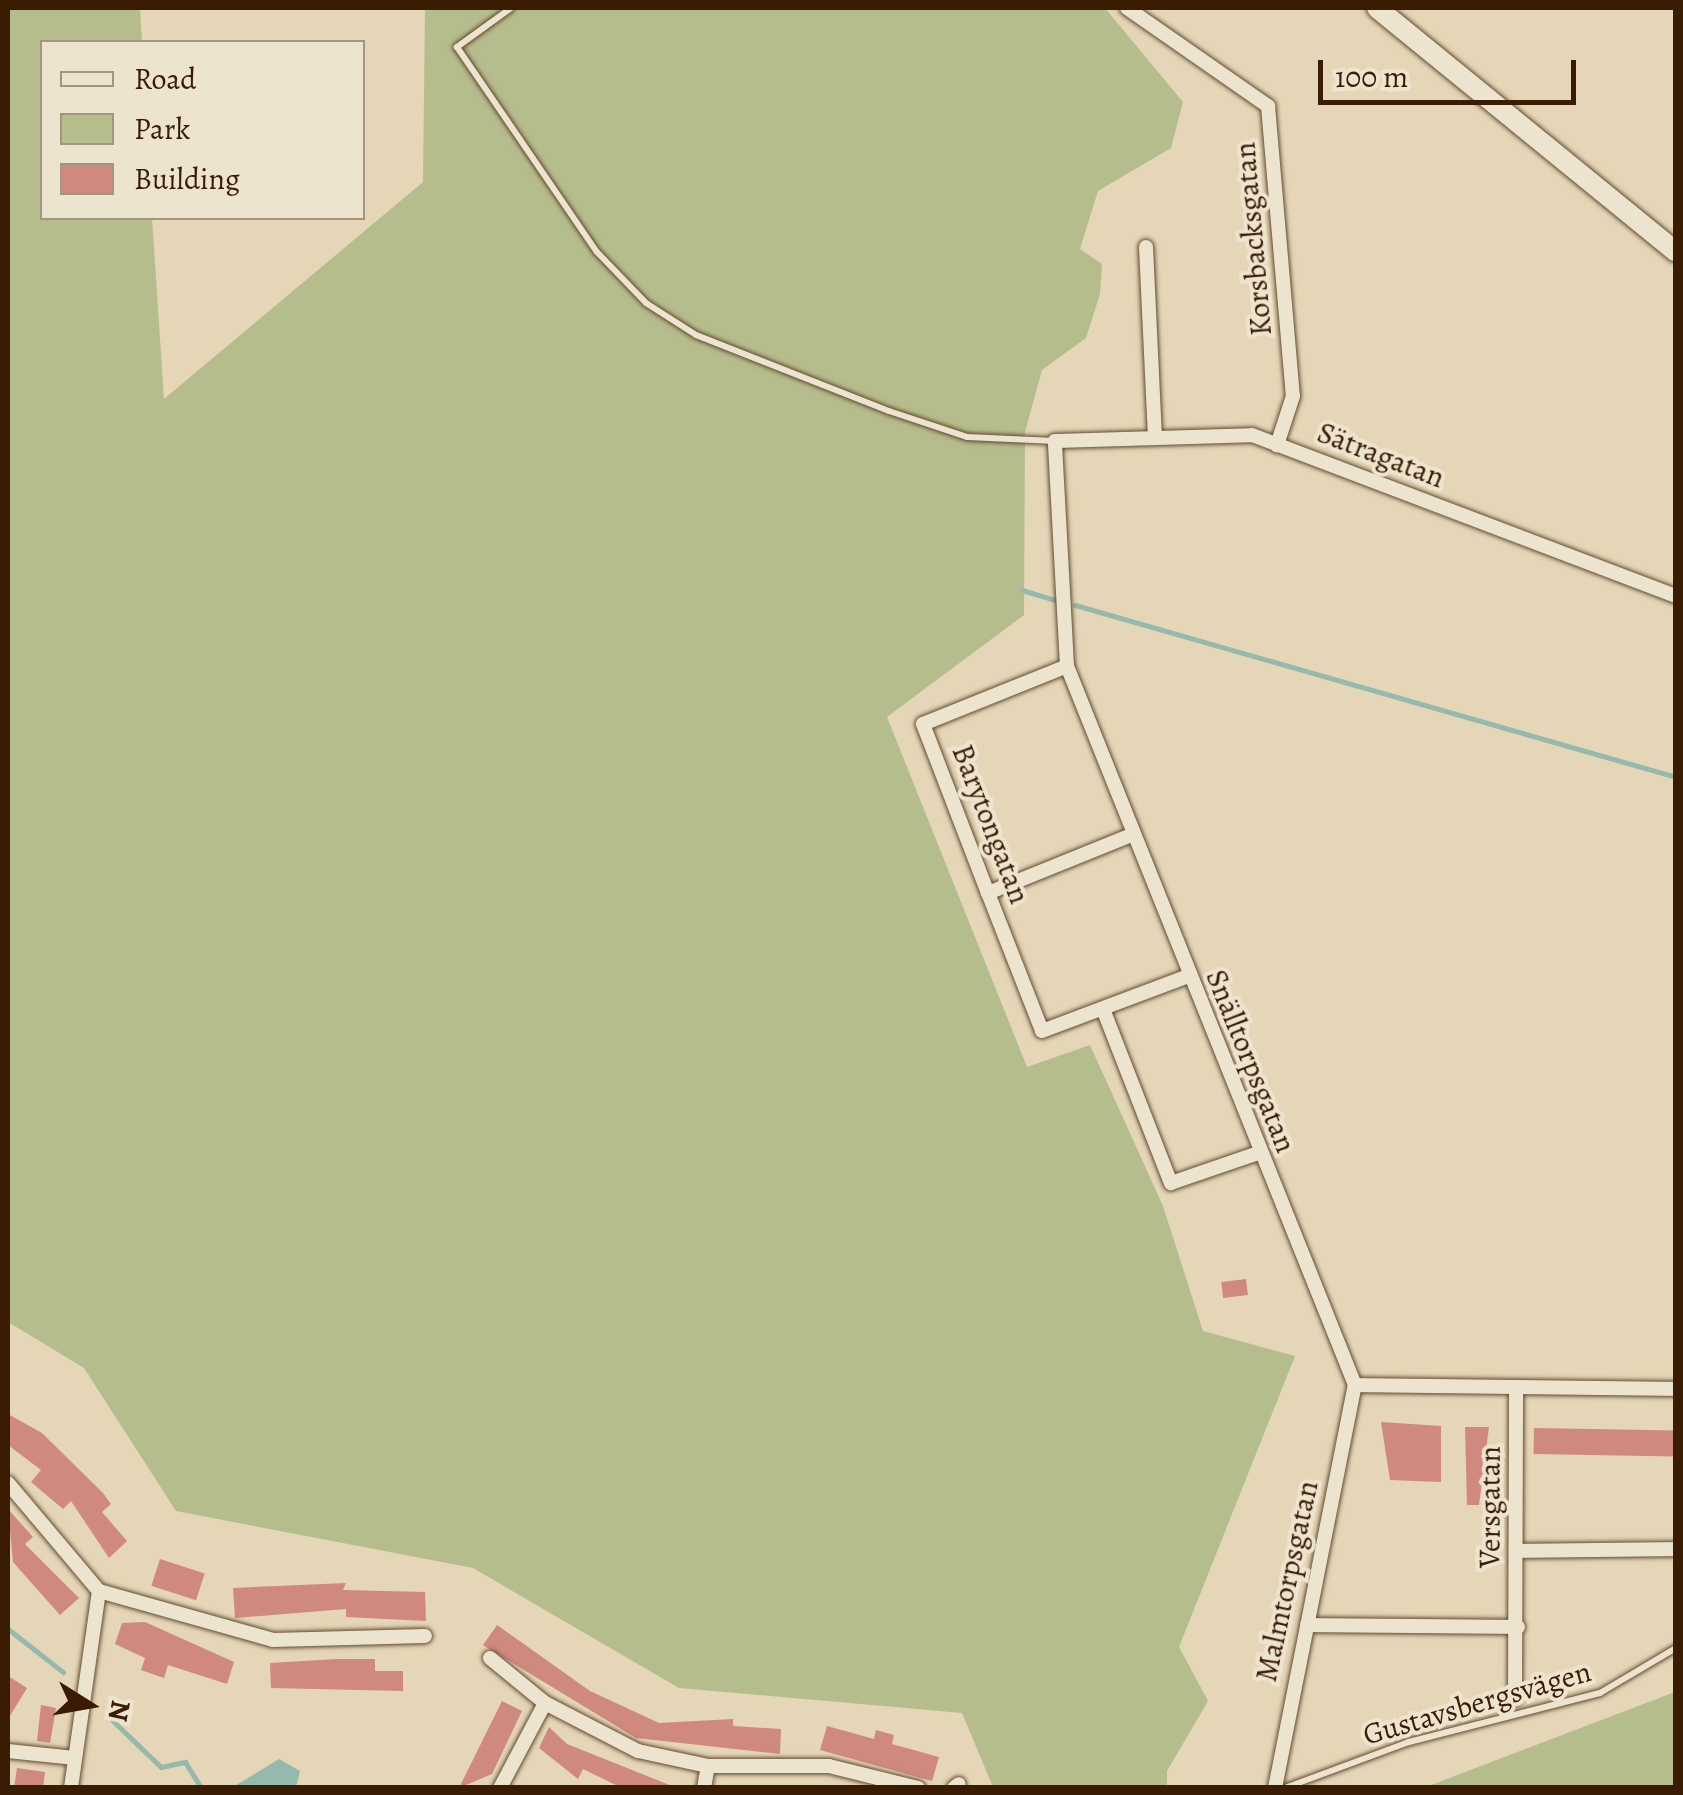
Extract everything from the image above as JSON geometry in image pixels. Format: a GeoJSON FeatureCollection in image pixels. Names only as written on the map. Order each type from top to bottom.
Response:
{"type":"FeatureCollection","features":[{"type":"Feature","properties":{"kind":"main road"},"geometry":{"type":"LineString","coordinates":[[1377,8],[1676,252]]}},
{"type":"Feature","properties":{"kind":"street","name":"Korsbacksgatan"},"geometry":{"type":"LineString","coordinates":[[1127,8],[1159,21]]}},
{"type":"Feature","properties":{"kind":"street","name":"Korsbacksgatan"},"geometry":{"type":"LineString","coordinates":[[1147,8],[1268,106],[1293,396],[1277,445]]}},
{"type":"Feature","properties":{"kind":"street"},"geometry":{"type":"LineString","coordinates":[[1146,247],[1155,438]]}},
{"type":"Feature","properties":{"kind":"street","name":"Sätragatan"},"geometry":{"type":"LineString","coordinates":[[1055,441],[1252,436],[1676,596]]}},
{"type":"Feature","properties":{"kind":"street","name":"Snälltorpsgatan"},"geometry":{"type":"LineString","coordinates":[[1055,441],[1067,666],[1258,1153],[1355,1385]]}},
{"type":"Feature","properties":{"kind":"street","name":"Barytongatan"},"geometry":{"type":"LineString","coordinates":[[1067,666],[924,724],[1042,1031],[1103,1009]]}},
{"type":"Feature","properties":{"kind":"street"},"geometry":{"type":"LineString","coordinates":[[988,893],[1134,834]]}},
{"type":"Feature","properties":{"kind":"street"},"geometry":{"type":"LineString","coordinates":[[1188,976],[1103,1009],[1171,1183],[1258,1153]]}},
{"type":"Feature","properties":{"kind":"street"},"geometry":{"type":"LineString","coordinates":[[1355,1385],[1676,1389]]}},
{"type":"Feature","properties":{"kind":"street","name":"Malmtorpsgatan"},"geometry":{"type":"LineString","coordinates":[[1276,1788],[1355,1385]]}},
{"type":"Feature","properties":{"kind":"street","name":"Versgatan"},"geometry":{"type":"LineString","coordinates":[[1515,1698],[1516,1387]]}},
{"type":"Feature","properties":{"kind":"street"},"geometry":{"type":"LineString","coordinates":[[8,1483],[99,1591],[273,1640],[425,1636]]}},
{"type":"Feature","properties":{"kind":"street"},"geometry":{"type":"LineString","coordinates":[[1518,1551],[1676,1549]]}},
{"type":"Feature","properties":{"kind":"street"},"geometry":{"type":"LineString","coordinates":[[72,1788],[99,1591]]}},
{"type":"Feature","properties":{"kind":"street"},"geometry":{"type":"LineString","coordinates":[[1307,1625],[1518,1627]]}},
{"type":"Feature","properties":{"kind":"street"},"geometry":{"type":"LineString","coordinates":[[490,1658],[545,1703],[638,1751],[708,1766],[829,1766],[918,1788]]}},
{"type":"Feature","properties":{"kind":"street"},"geometry":{"type":"LineString","coordinates":[[500,1788],[545,1703]]}},
{"type":"Feature","properties":{"kind":"street"},"geometry":{"type":"LineString","coordinates":[[8,1751],[75,1758]]}},
{"type":"Feature","properties":{"kind":"street"},"geometry":{"type":"LineString","coordinates":[[704,1788],[708,1766]]}},
{"type":"Feature","properties":{"kind":"lane"},"geometry":{"type":"LineString","coordinates":[[511,8],[457,46],[598,252],[646,303],[696,335],[967,438],[1055,441]]}},
{"type":"Feature","properties":{"kind":"lane","name":"Gustavsbergsvägen"},"geometry":{"type":"LineString","coordinates":[[1285,1788],[1408,1742],[1600,1693],[1676,1648]]}},
{"type":"Feature","properties":{"kind":"green space"},"geometry":{"type":"Polygon","coordinates":[[[8,8],[140,8],[142,40],[40,40],[40,220],[152,220],[164,399],[423,182],[425,8],[1105,8],[1183,102],[1171,148],[1098,191],[1080,249],[1102,264],[1100,294],[1086,338],[1042,370],[1025,432],[1024,615],[887,717],[1027,1067],[1090,1045],[1163,1206],[1203,1331],[1295,1356],[1179,1647],[1208,1701],[1167,1771],[1167,1787],[993,1787],[962,1713],[679,1688],[473,1568],[176,1511],[84,1368],[8,1322],[8,8]]]}},
{"type":"Feature","properties":{"kind":"green space"},"geometry":{"type":"Polygon","coordinates":[[[1675,1692],[1675,1787],[1426,1787],[1675,1692]]]}},
{"type":"Feature","properties":{"kind":"water"},"geometry":{"type":"Polygon","coordinates":[[[279,1759],[300,1771],[296,1787],[233,1787],[279,1759]]]}},
{"type":"Feature","properties":{"kind":"building"},"geometry":{"type":"Polygon","coordinates":[[[1246,1279],[1248,1295],[1223,1298],[1221,1282],[1246,1279]]]}},
{"type":"Feature","properties":{"kind":"building"},"geometry":{"type":"Polygon","coordinates":[[[8,1414],[42,1433],[111,1504],[102,1512],[127,1541],[109,1558],[71,1501],[63,1509],[31,1482],[41,1470],[8,1445],[8,1414]]]}},
{"type":"Feature","properties":{"kind":"building"},"geometry":{"type":"Polygon","coordinates":[[[1381,1422],[1441,1426],[1441,1482],[1390,1480],[1381,1422]]]}},
{"type":"Feature","properties":{"kind":"building"},"geometry":{"type":"Polygon","coordinates":[[[1465,1427],[1489,1427],[1479,1505],[1467,1505],[1465,1427]]]}},
{"type":"Feature","properties":{"kind":"building"},"geometry":{"type":"Polygon","coordinates":[[[1534,1428],[1676,1430],[1676,1456],[1534,1454],[1534,1428]]]}},
{"type":"Feature","properties":{"kind":"building"},"geometry":{"type":"Polygon","coordinates":[[[8,1509],[33,1537],[25,1544],[79,1598],[60,1615],[13,1562],[8,1509]]]}},
{"type":"Feature","properties":{"kind":"building"},"geometry":{"type":"Polygon","coordinates":[[[160,1559],[205,1574],[196,1600],[151,1586],[160,1559]]]}},
{"type":"Feature","properties":{"kind":"building"},"geometry":{"type":"Polygon","coordinates":[[[346,1583],[343,1590],[425,1592],[426,1621],[346,1617],[346,1609],[235,1618],[233,1588],[346,1583]]]}},
{"type":"Feature","properties":{"kind":"building"},"geometry":{"type":"Polygon","coordinates":[[[145,1622],[234,1662],[227,1684],[168,1665],[164,1678],[141,1670],[145,1658],[115,1644],[122,1623],[145,1622]]]}},
{"type":"Feature","properties":{"kind":"building"},"geometry":{"type":"Polygon","coordinates":[[[497,1625],[590,1691],[659,1723],[733,1719],[733,1726],[781,1729],[780,1754],[636,1738],[483,1645],[497,1625]]]}},
{"type":"Feature","properties":{"kind":"building"},"geometry":{"type":"Polygon","coordinates":[[[375,1659],[375,1671],[403,1671],[403,1691],[271,1688],[270,1663],[375,1659]]]}},
{"type":"Feature","properties":{"kind":"building"},"geometry":{"type":"Polygon","coordinates":[[[8,1676],[27,1688],[8,1719],[8,1676]]]}},
{"type":"Feature","properties":{"kind":"building"},"geometry":{"type":"Polygon","coordinates":[[[502,1701],[522,1711],[492,1774],[459,1788],[502,1701]]]}},
{"type":"Feature","properties":{"kind":"building"},"geometry":{"type":"Polygon","coordinates":[[[41,1705],[56,1708],[50,1743],[37,1741],[41,1705]]]}},
{"type":"Feature","properties":{"kind":"building"},"geometry":{"type":"Polygon","coordinates":[[[827,1726],[874,1739],[876,1730],[894,1735],[892,1744],[939,1757],[932,1781],[820,1750],[827,1726]]]}},
{"type":"Feature","properties":{"kind":"building"},"geometry":{"type":"Polygon","coordinates":[[[549,1727],[567,1744],[677,1788],[622,1788],[583,1769],[578,1779],[539,1748],[549,1727]]]}},
{"type":"Feature","properties":{"kind":"building"},"geometry":{"type":"Polygon","coordinates":[[[17,1768],[45,1772],[43,1788],[14,1788],[17,1768]]]}},
{"type":"Feature","properties":{"kind":"waterway"},"geometry":{"type":"LineString","coordinates":[[1022,590],[1062,602]]}},
{"type":"Feature","properties":{"kind":"waterway"},"geometry":{"type":"LineString","coordinates":[[1075,605],[1676,777]]}},
{"type":"Feature","properties":{"kind":"waterway"},"geometry":{"type":"LineString","coordinates":[[8,1629],[63,1672]]}},
{"type":"Feature","properties":{"kind":"waterway"},"geometry":{"type":"LineString","coordinates":[[113,1721],[161,1767],[185,1762],[201,1788]]}}]}
